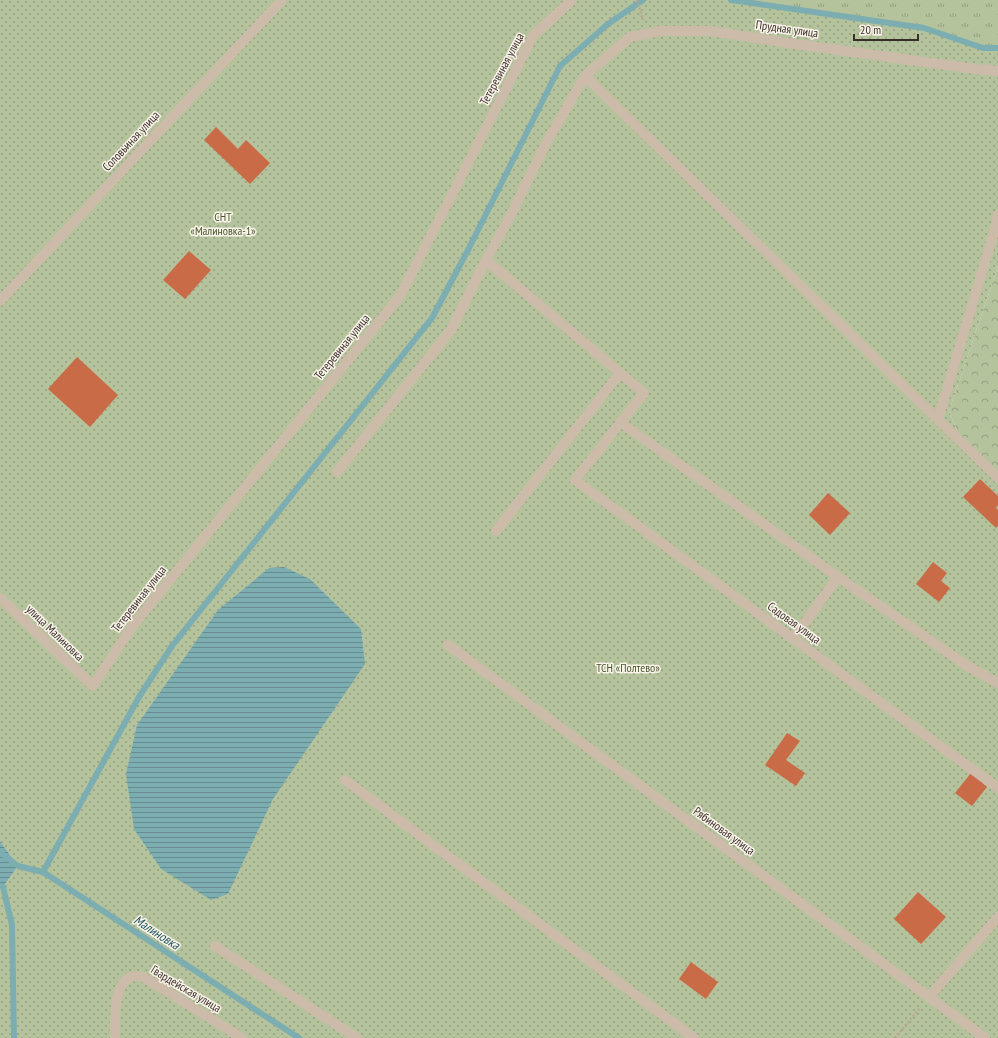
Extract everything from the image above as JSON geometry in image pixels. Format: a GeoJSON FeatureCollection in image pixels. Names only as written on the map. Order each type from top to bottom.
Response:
{"type":"FeatureCollection","features":[{"type":"Feature","properties":{"kind":"street","name":"Соловьиная улица"},"geometry":{"type":"LineString","coordinates":[[0,300],[282,0]]}},
{"type":"Feature","properties":{"kind":"street","name":"Тетеревиная улица"},"geometry":{"type":"LineString","coordinates":[[93,686],[131,628],[400,296],[533,36],[572,0]]}},
{"type":"Feature","properties":{"kind":"street","name":"Прудная улица"},"geometry":{"type":"LineString","coordinates":[[337,472],[451,330],[486,260],[512,213],[544,147],[586,76],[630,37],[661,31],[711,31],[843,51],[998,71]]}},
{"type":"Feature","properties":{"kind":"street"},"geometry":{"type":"LineString","coordinates":[[586,76],[998,478]]}},
{"type":"Feature","properties":{"kind":"street"},"geometry":{"type":"LineString","coordinates":[[938,419],[998,214]]}},
{"type":"Feature","properties":{"kind":"street"},"geometry":{"type":"LineString","coordinates":[[486,260],[644,393],[620,422],[838,577],[969,667],[998,683]]}},
{"type":"Feature","properties":{"kind":"street"},"geometry":{"type":"LineString","coordinates":[[496,531],[620,373]]}},
{"type":"Feature","properties":{"kind":"street","name":"Садовая улица"},"geometry":{"type":"LineString","coordinates":[[620,422],[575,480],[998,788]]}},
{"type":"Feature","properties":{"kind":"street"},"geometry":{"type":"LineString","coordinates":[[793,638],[838,577]]}},
{"type":"Feature","properties":{"kind":"street","name":"улица Малиновка"},"geometry":{"type":"LineString","coordinates":[[0,598],[93,686]]}},
{"type":"Feature","properties":{"kind":"street","name":"Рябиновая улица"},"geometry":{"type":"LineString","coordinates":[[448,645],[985,1038]]}},
{"type":"Feature","properties":{"kind":"street"},"geometry":{"type":"LineString","coordinates":[[345,780],[694,1038]]}},
{"type":"Feature","properties":{"kind":"street"},"geometry":{"type":"LineString","coordinates":[[929,997],[998,917]]}},
{"type":"Feature","properties":{"kind":"street"},"geometry":{"type":"LineString","coordinates":[[215,946],[357,1038]]}},
{"type":"Feature","properties":{"kind":"street","name":"Гвардейская улица"},"geometry":{"type":"LineString","coordinates":[[115,1038],[115,1008],[118,994],[124,982],[130,977],[138,976],[147,978],[242,1038]]}},
{"type":"Feature","properties":{"kind":"path"},"geometry":{"type":"LineString","coordinates":[[637,0],[640,10]]}},
{"type":"Feature","properties":{"kind":"path"},"geometry":{"type":"LineString","coordinates":[[895,1038],[929,997]]}},
{"type":"Feature","properties":{"kind":"green space","name":"ТСН «Полтево»"},"geometry":{"type":"Polygon","coordinates":[[[0,0],[731,0],[924,28],[983,48],[998,48],[998,266],[949,411],[961,441],[998,478],[998,1038],[0,1038],[0,885],[3,887],[18,866],[0,841],[0,0]]]}},
{"type":"Feature","properties":{"kind":"green space"},"geometry":{"type":"Polygon","coordinates":[[[590,0],[998,0],[998,54],[590,0]]]}},
{"type":"Feature","properties":{"kind":"green space"},"geometry":{"type":"Polygon","coordinates":[[[998,266],[998,478],[961,441],[949,411],[998,266]]]}},
{"type":"Feature","properties":{"kind":"water"},"geometry":{"type":"Polygon","coordinates":[[[284,567],[310,579],[361,629],[365,664],[273,799],[228,894],[211,900],[161,869],[134,829],[126,774],[137,725],[218,610],[269,568],[284,567]]]}},
{"type":"Feature","properties":{"kind":"water"},"geometry":{"type":"Polygon","coordinates":[[[0,841],[18,866],[3,887],[0,885],[0,841]]]}},
{"type":"Feature","properties":{"kind":"building"},"geometry":{"type":"Polygon","coordinates":[[[216,127],[238,149],[246,140],[270,163],[250,184],[204,140],[216,127]]]}},
{"type":"Feature","properties":{"kind":"building"},"geometry":{"type":"Polygon","coordinates":[[[189,251],[211,270],[185,299],[163,280],[189,251]]]}},
{"type":"Feature","properties":{"kind":"building"},"geometry":{"type":"Polygon","coordinates":[[[77,357],[118,395],[90,427],[48,389],[77,357]]]}},
{"type":"Feature","properties":{"kind":"building"},"geometry":{"type":"Polygon","coordinates":[[[980,479],[998,496],[998,505],[996,508],[998,510],[998,525],[996,528],[963,497],[980,479]]]}},
{"type":"Feature","properties":{"kind":"building"},"geometry":{"type":"Polygon","coordinates":[[[828,493],[850,513],[830,535],[809,515],[828,493]]]}},
{"type":"Feature","properties":{"kind":"building"},"geometry":{"type":"Polygon","coordinates":[[[933,562],[947,573],[941,581],[950,588],[939,602],[916,584],[933,562]]]}},
{"type":"Feature","properties":{"kind":"building"},"geometry":{"type":"Polygon","coordinates":[[[787,733],[800,741],[786,760],[805,773],[796,786],[765,765],[787,733]]]}},
{"type":"Feature","properties":{"kind":"building"},"geometry":{"type":"Polygon","coordinates":[[[971,773],[987,787],[972,806],[955,793],[971,773]]]}},
{"type":"Feature","properties":{"kind":"building"},"geometry":{"type":"Polygon","coordinates":[[[918,892],[946,917],[921,944],[894,919],[918,892]]]}},
{"type":"Feature","properties":{"kind":"building"},"geometry":{"type":"Polygon","coordinates":[[[691,962],[718,982],[706,999],[679,979],[691,962]]]}},
{"type":"Feature","properties":{"kind":"waterway"},"geometry":{"type":"LineString","coordinates":[[43,872],[139,697],[172,646],[432,318],[469,248],[560,66],[608,24],[643,0]]}},
{"type":"Feature","properties":{"kind":"waterway"},"geometry":{"type":"LineString","coordinates":[[731,0],[924,28],[983,48],[998,48]]}},
{"type":"Feature","properties":{"kind":"waterway","name":"Малиновка"},"geometry":{"type":"LineString","coordinates":[[0,852],[18,866],[43,872],[299,1038]]}},
{"type":"Feature","properties":{"kind":"waterway"},"geometry":{"type":"LineString","coordinates":[[3,887],[12,925],[14,1038]]}},
{"type":"Feature","properties":{"kind":"park label","name":"СНТ «Малиновка-1»"},"geometry":{"type":"Point","coordinates":[223,224]}}]}
